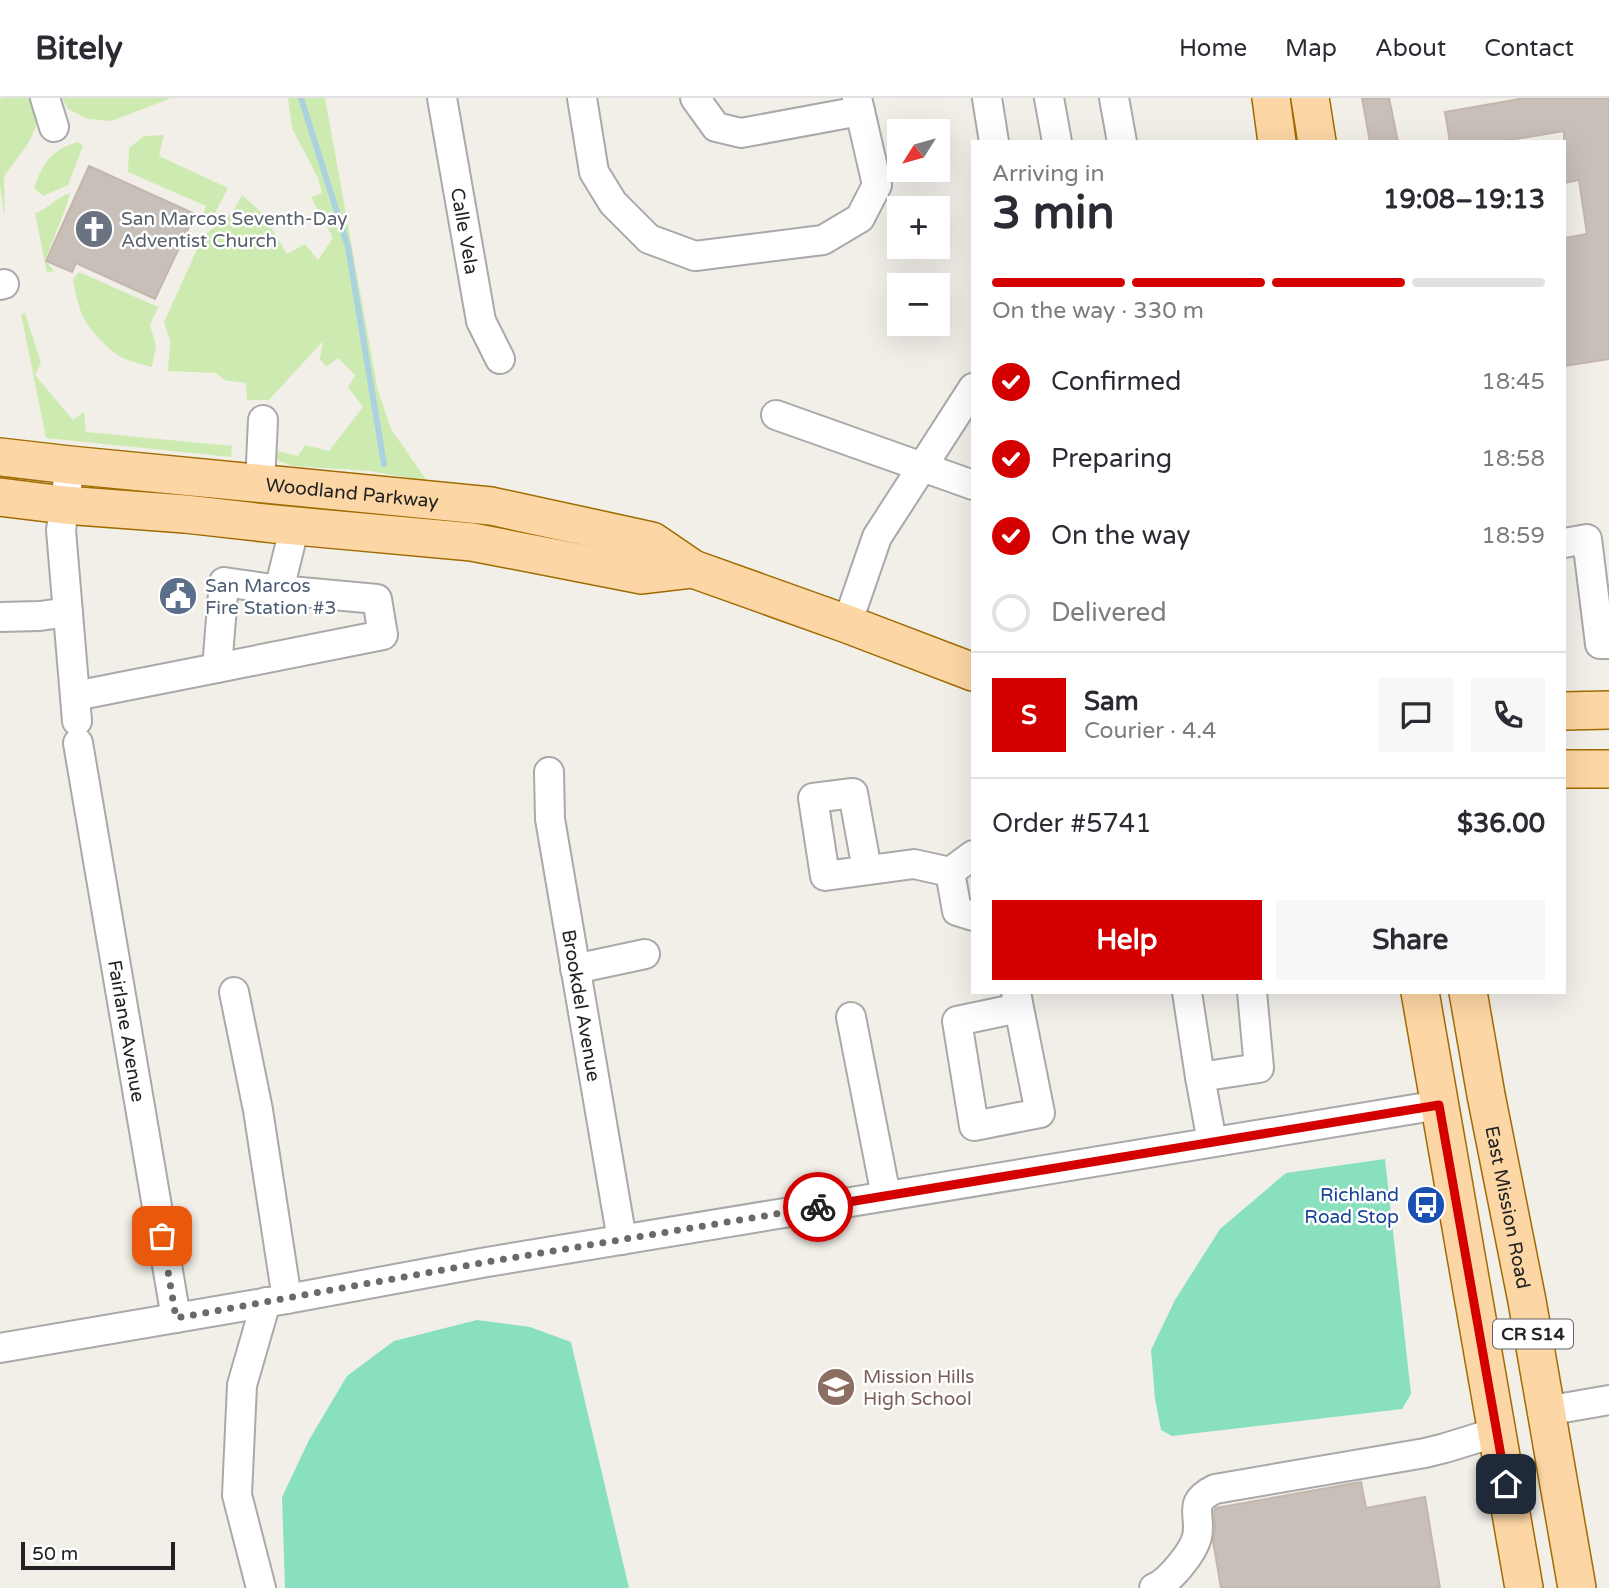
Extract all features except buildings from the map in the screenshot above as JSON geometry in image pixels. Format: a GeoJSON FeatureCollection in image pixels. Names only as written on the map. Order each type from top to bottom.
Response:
{"type":"FeatureCollection","features":[{"type":"Feature","properties":{"kind":"main road"},"geometry":{"type":"LineString","coordinates":[[1271,98],[1277,140]]}},
{"type":"Feature","properties":{"kind":"main road"},"geometry":{"type":"LineString","coordinates":[[1310,98],[1317,140]]}},
{"type":"Feature","properties":{"kind":"main road","name":"Woodland Parkway"},"geometry":{"type":"LineString","coordinates":[[0,457],[491,506],[652,541],[693,569],[971,671]]}},
{"type":"Feature","properties":{"kind":"main road","name":"Woodland Parkway"},"geometry":{"type":"LineString","coordinates":[[0,497],[472,542],[642,575],[693,569]]}},
{"type":"Feature","properties":{"kind":"main road"},"geometry":{"type":"LineString","coordinates":[[1566,711],[1609,710]]}},
{"type":"Feature","properties":{"kind":"main road","name":"CR S14"},"geometry":{"type":"LineString","coordinates":[[1420,994],[1524,1588]]}},
{"type":"Feature","properties":{"kind":"main road","name":"East Mission Road"},"geometry":{"type":"LineString","coordinates":[[1468,994],[1527,1301],[1577,1588]]}},
{"type":"Feature","properties":{"kind":"street"},"geometry":{"type":"LineString","coordinates":[[45,98],[54,127]]}},
{"type":"Feature","properties":{"kind":"street","name":"Calle Vela"},"geometry":{"type":"LineString","coordinates":[[443,98],[481,321],[500,359]]}},
{"type":"Feature","properties":{"kind":"street"},"geometry":{"type":"LineString","coordinates":[[582,98],[594,172],[613,203],[649,239],[695,256],[823,240],[860,218],[877,185],[859,105],[741,134],[716,127],[695,98]]}},
{"type":"Feature","properties":{"kind":"street"},"geometry":{"type":"LineString","coordinates":[[987,98],[994,140]]}},
{"type":"Feature","properties":{"kind":"street"},"geometry":{"type":"LineString","coordinates":[[1049,98],[1057,140]]}},
{"type":"Feature","properties":{"kind":"street"},"geometry":{"type":"LineString","coordinates":[[1114,98],[1122,140]]}},
{"type":"Feature","properties":{"kind":"street"},"geometry":{"type":"LineString","coordinates":[[847,624],[877,537],[971,391]]}},
{"type":"Feature","properties":{"kind":"street"},"geometry":{"type":"LineString","coordinates":[[776,415],[971,484]]}},
{"type":"Feature","properties":{"kind":"street"},"geometry":{"type":"LineString","coordinates":[[260,484],[263,420]]}},
{"type":"Feature","properties":{"kind":"street","name":"Fairlane Avenue"},"geometry":{"type":"LineString","coordinates":[[70,465],[61,530],[77,720],[176,1318]]}},
{"type":"Feature","properties":{"kind":"street"},"geometry":{"type":"LineString","coordinates":[[279,590],[295,525]]}},
{"type":"Feature","properties":{"kind":"street"},"geometry":{"type":"LineString","coordinates":[[1566,543],[1587,539],[1600,644],[1609,644]]}},
{"type":"Feature","properties":{"kind":"street"},"geometry":{"type":"LineString","coordinates":[[77,720],[217,668],[383,635],[377,599],[224,582],[217,668]]}},
{"type":"Feature","properties":{"kind":"street"},"geometry":{"type":"LineString","coordinates":[[0,617],[68,612]]}},
{"type":"Feature","properties":{"kind":"street","name":"Brookdel Avenue"},"geometry":{"type":"LineString","coordinates":[[549,772],[550,819],[622,1240]]}},
{"type":"Feature","properties":{"kind":"street"},"geometry":{"type":"LineString","coordinates":[[867,870],[914,864],[950,872],[971,856]]}},
{"type":"Feature","properties":{"kind":"street"},"geometry":{"type":"LineString","coordinates":[[950,872],[957,911],[971,915]]}},
{"type":"Feature","properties":{"kind":"street"},"geometry":{"type":"LineString","coordinates":[[575,969],[645,954]]}},
{"type":"Feature","properties":{"kind":"street"},"geometry":{"type":"LineString","coordinates":[[234,992],[260,1122],[277,1300],[242,1385],[237,1495],[261,1588]]}},
{"type":"Feature","properties":{"kind":"street"},"geometry":{"type":"LineString","coordinates":[[1187,994],[1212,1142]]}},
{"type":"Feature","properties":{"kind":"street"},"geometry":{"type":"LineString","coordinates":[[1200,1077],[1259,1068],[1252,994]]}},
{"type":"Feature","properties":{"kind":"street"},"geometry":{"type":"LineString","coordinates":[[851,1017],[886,1196]]}},
{"type":"Feature","properties":{"kind":"street"},"geometry":{"type":"LineString","coordinates":[[0,1348],[487,1262],[1439,1105]]}},
{"type":"Feature","properties":{"kind":"street"},"geometry":{"type":"LineString","coordinates":[[1546,1411],[1609,1400]]}},
{"type":"Feature","properties":{"kind":"street"},"geometry":{"type":"LineString","coordinates":[[1154,1588],[1161,1585],[1190,1553],[1197,1536],[1196,1512],[1204,1494],[1215,1489],[1425,1453],[1497,1432]]}},
{"type":"Feature","properties":{"kind":"green space"},"geometry":{"type":"Polygon","coordinates":[[[30,98],[38,122],[28,144],[4,176],[5,218],[0,186],[0,99],[30,98]]]}},
{"type":"Feature","properties":{"kind":"green space"},"geometry":{"type":"Polygon","coordinates":[[[62,98],[171,98],[112,121],[88,119],[68,109],[62,98]]]}},
{"type":"Feature","properties":{"kind":"green space"},"geometry":{"type":"Polygon","coordinates":[[[288,98],[325,98],[378,391],[391,429],[427,481],[370,471],[293,466],[279,461],[273,450],[298,456],[305,445],[329,451],[363,407],[348,387],[355,375],[338,358],[326,367],[320,359],[323,341],[269,400],[247,400],[246,383],[224,380],[216,373],[168,371],[170,341],[164,322],[200,239],[233,211],[242,195],[262,213],[287,254],[305,244],[318,260],[333,238],[311,197],[322,193],[318,178],[292,128],[288,98]]]}},
{"type":"Feature","properties":{"kind":"green space"},"geometry":{"type":"Polygon","coordinates":[[[164,135],[159,156],[228,188],[215,213],[197,229],[206,206],[128,172],[129,148],[144,136],[164,135]]]}},
{"type":"Feature","properties":{"kind":"green space"},"geometry":{"type":"Polygon","coordinates":[[[78,142],[83,146],[68,185],[43,196],[34,188],[45,165],[55,153],[78,142]]]}},
{"type":"Feature","properties":{"kind":"green space"},"geometry":{"type":"Polygon","coordinates":[[[70,193],[45,260],[54,271],[47,273],[35,213],[70,193]]]}},
{"type":"Feature","properties":{"kind":"green space"},"geometry":{"type":"Polygon","coordinates":[[[79,272],[158,307],[150,325],[156,346],[152,367],[121,357],[92,331],[76,296],[73,280],[79,272]]]}},
{"type":"Feature","properties":{"kind":"green space"},"geometry":{"type":"Polygon","coordinates":[[[25,313],[41,363],[35,375],[73,420],[84,412],[86,432],[232,446],[231,457],[46,438],[21,314],[25,313]]]}},
{"type":"Feature","properties":{"kind":"green space"},"geometry":{"type":"Polygon","coordinates":[[[1385,1159],[1411,1394],[1402,1409],[1172,1436],[1161,1430],[1155,1399],[1151,1350],[1175,1300],[1220,1229],[1286,1173],[1385,1159]]]}},
{"type":"Feature","properties":{"kind":"green space"},"geometry":{"type":"Polygon","coordinates":[[[477,1320],[530,1327],[571,1342],[629,1588],[285,1588],[282,1497],[309,1440],[347,1376],[394,1341],[477,1320]]]}},
{"type":"Feature","properties":{"kind":"waterway"},"geometry":{"type":"LineString","coordinates":[[301,98],[348,247],[384,464]]}},
{"type":"Feature","properties":{"kind":"way so far"},"geometry":{"type":"LineString","coordinates":[[162,1236],[176,1318],[487,1262],[818,1207]]}},
{"type":"Feature","properties":{"kind":"place","name":"San Marcos Seventh-Day Adventist Church"},"geometry":{"type":"Point","coordinates":[94,229]}},
{"type":"Feature","properties":{"kind":"place","name":"San Marcos Fire Station #3"},"geometry":{"type":"Point","coordinates":[178,596]}},
{"type":"Feature","properties":{"kind":"place","name":"Richland Road Stop"},"geometry":{"type":"Point","coordinates":[1426,1205]}},
{"type":"Feature","properties":{"kind":"place","name":"Mission Hills High School"},"geometry":{"type":"Point","coordinates":[836,1387]}},
{"type":"Feature","properties":{"kind":"route"},"geometry":{"type":"LineString","coordinates":[[818,1207],[1439,1105],[1506,1484]]}}]}
